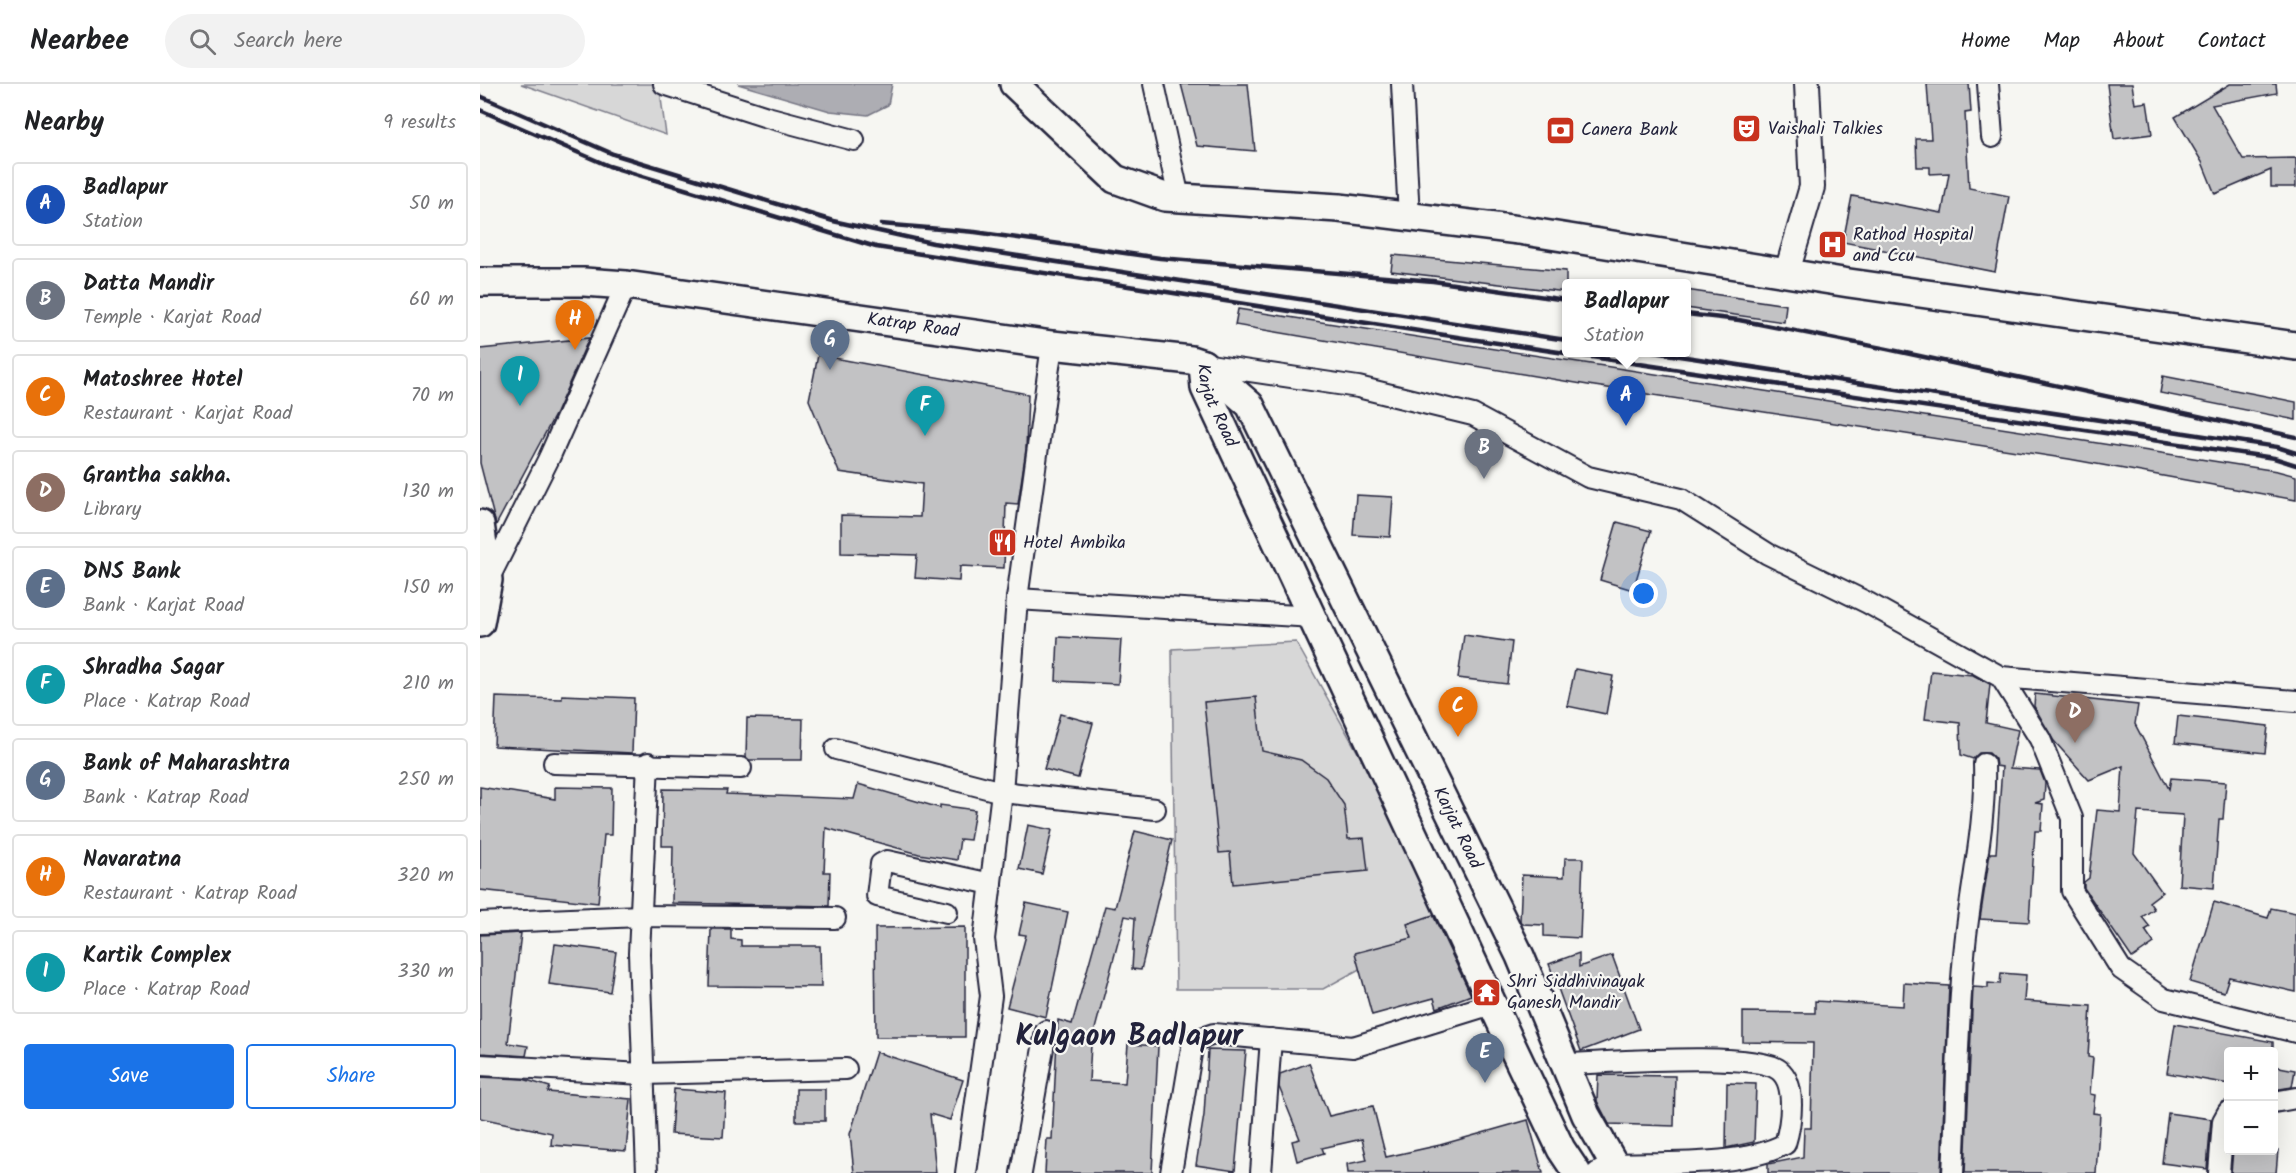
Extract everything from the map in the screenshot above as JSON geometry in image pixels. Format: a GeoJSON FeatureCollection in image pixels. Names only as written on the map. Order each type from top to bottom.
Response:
{"type":"FeatureCollection","features":[{"type":"Feature","properties":{"kind":"main road"},"geometry":{"type":"LineString","coordinates":[[1014,84],[1115,180],[1165,197],[1339,208],[1519,230],[1787,272],[1849,284],[2296,346]]}},
{"type":"Feature","properties":{"kind":"main road","name":"Katrap Road"},"geometry":{"type":"LineString","coordinates":[[480,282],[584,282],[626,285],[1052,345],[1191,360],[1203,364]]}},
{"type":"Feature","properties":{"kind":"main road","name":"Karjat Road"},"geometry":{"type":"LineString","coordinates":[[1203,364],[1205,388],[1314,617],[1492,1004],[1561,1149],[1577,1173]]}},
{"type":"Feature","properties":{"kind":"main road","name":"Karjat Road"},"geometry":{"type":"LineString","coordinates":[[1203,364],[1250,405],[1520,956],[1610,1170]]}},
{"type":"Feature","properties":{"kind":"main road"},"geometry":{"type":"LineString","coordinates":[[480,524],[488,580],[480,623]]}},
{"type":"Feature","properties":{"kind":"street"},"geometry":{"type":"LineString","coordinates":[[664,84],[767,117],[854,140]]}},
{"type":"Feature","properties":{"kind":"street"},"geometry":{"type":"LineString","coordinates":[[1154,84],[1179,198]]}},
{"type":"Feature","properties":{"kind":"street"},"geometry":{"type":"LineString","coordinates":[[1402,84],[1409,217]]}},
{"type":"Feature","properties":{"kind":"street"},"geometry":{"type":"LineString","coordinates":[[1787,272],[1812,187],[1807,84]]}},
{"type":"Feature","properties":{"kind":"street"},"geometry":{"type":"LineString","coordinates":[[1988,84],[1992,137]]}},
{"type":"Feature","properties":{"kind":"street"},"geometry":{"type":"LineString","coordinates":[[488,580],[549,458],[626,285]]}},
{"type":"Feature","properties":{"kind":"street"},"geometry":{"type":"LineString","coordinates":[[966,1173],[991,996],[984,939],[1002,792],[1017,599],[1052,345]]}},
{"type":"Feature","properties":{"kind":"street"},"geometry":{"type":"LineString","coordinates":[[1203,364],[1358,387],[1473,415],[1588,477],[1681,499],[1768,554],[1868,603],[2001,677],[2296,700]]}},
{"type":"Feature","properties":{"kind":"street"},"geometry":{"type":"LineString","coordinates":[[1017,599],[1314,617]]}},
{"type":"Feature","properties":{"kind":"street"},"geometry":{"type":"LineString","coordinates":[[2001,677],[2040,739],[2072,818],[2072,891],[2121,969],[2164,999],[2296,1032]]}},
{"type":"Feature","properties":{"kind":"street"},"geometry":{"type":"LineString","coordinates":[[836,749],[1002,792],[1155,809]]}},
{"type":"Feature","properties":{"kind":"street"},"geometry":{"type":"LineString","coordinates":[[554,763],[741,768]]}},
{"type":"Feature","properties":{"kind":"street"},"geometry":{"type":"LineString","coordinates":[[646,1173],[640,916],[648,764]]}},
{"type":"Feature","properties":{"kind":"street"},"geometry":{"type":"LineString","coordinates":[[1953,1173],[1965,946],[1980,835],[1984,764]]}},
{"type":"Feature","properties":{"kind":"street"},"geometry":{"type":"LineString","coordinates":[[947,912],[877,896],[881,864],[886,861],[991,884]]}},
{"type":"Feature","properties":{"kind":"street"},"geometry":{"type":"LineString","coordinates":[[480,923],[640,916],[835,918]]}},
{"type":"Feature","properties":{"kind":"street"},"geometry":{"type":"LineString","coordinates":[[1171,1173],[1192,1048],[1196,1040],[1215,1034],[1353,1047],[1492,1004]]}},
{"type":"Feature","properties":{"kind":"street"},"geometry":{"type":"LineString","coordinates":[[1021,1173],[1046,1030]]}},
{"type":"Feature","properties":{"kind":"street"},"geometry":{"type":"LineString","coordinates":[[1261,1173],[1271,1039]]}},
{"type":"Feature","properties":{"kind":"street"},"geometry":{"type":"LineString","coordinates":[[1565,1064],[1720,1060],[1765,1063],[1780,1070],[1789,1083],[1790,1129],[1785,1144],[1768,1153],[1610,1170]]}},
{"type":"Feature","properties":{"kind":"street"},"geometry":{"type":"LineString","coordinates":[[480,1065],[643,1074],[846,1069]]}},
{"type":"Feature","properties":{"kind":"street"},"geometry":{"type":"LineString","coordinates":[[2278,1101],[2296,1098]]}},
{"type":"Feature","properties":{"kind":"street"},"geometry":{"type":"LineString","coordinates":[[2218,1173],[2224,1120]]}},
{"type":"Feature","properties":{"kind":"shaded area"},"geometry":{"type":"Polygon","coordinates":[[[521,84],[659,84],[666,135],[521,84]]]}},
{"type":"Feature","properties":{"kind":"shaded area"},"geometry":{"type":"Polygon","coordinates":[[[738,84],[892,84],[888,105],[868,115],[830,111],[738,84]]]}},
{"type":"Feature","properties":{"kind":"shaded area"},"geometry":{"type":"Polygon","coordinates":[[[1296,642],[1451,919],[1323,989],[1176,989],[1172,649],[1296,642]]]}},
{"type":"Feature","properties":{"kind":"building"},"geometry":{"type":"Polygon","coordinates":[[[1181,84],[1248,84],[1255,151],[1197,146],[1181,84]]]}},
{"type":"Feature","properties":{"kind":"building"},"geometry":{"type":"Polygon","coordinates":[[[1927,84],[1969,84],[1971,112],[1965,113],[1969,188],[2009,196],[1995,272],[1843,242],[1852,196],[1942,213],[1949,173],[1930,174],[1930,167],[1917,167],[1916,139],[1931,139],[1927,84]]]}},
{"type":"Feature","properties":{"kind":"building"},"geometry":{"type":"Polygon","coordinates":[[[2107,84],[2132,84],[2135,104],[2147,102],[2152,134],[2114,139],[2107,84]]]}},
{"type":"Feature","properties":{"kind":"building"},"geometry":{"type":"Polygon","coordinates":[[[2230,84],[2276,84],[2277,93],[2212,105],[2243,159],[2296,158],[2296,187],[2271,187],[2271,170],[2215,194],[2202,162],[2175,117],[2230,84]]]}},
{"type":"Feature","properties":{"kind":"building"},"geometry":{"type":"Polygon","coordinates":[[[1393,255],[1566,271],[1566,279],[1562,279],[1562,292],[1391,271],[1393,255]]]}},
{"type":"Feature","properties":{"kind":"building"},"geometry":{"type":"Polygon","coordinates":[[[1691,291],[1786,305],[1784,322],[1691,309],[1691,291]]]}},
{"type":"Feature","properties":{"kind":"building"},"geometry":{"type":"Polygon","coordinates":[[[1238,309],[2277,471],[2296,476],[2296,500],[2069,459],[1588,385],[1235,325],[1238,309]]]}},
{"type":"Feature","properties":{"kind":"building"},"geometry":{"type":"Polygon","coordinates":[[[589,338],[556,413],[496,525],[480,463],[480,349],[589,338]]]}},
{"type":"Feature","properties":{"kind":"building"},"geometry":{"type":"Polygon","coordinates":[[[818,355],[1028,394],[1026,449],[1018,504],[1006,503],[1004,568],[960,566],[959,581],[915,578],[917,555],[841,553],[841,515],[920,517],[922,484],[839,472],[809,400],[818,355]]]}},
{"type":"Feature","properties":{"kind":"building"},"geometry":{"type":"Polygon","coordinates":[[[2163,376],[2296,402],[2296,420],[2160,393],[2163,376]]]}},
{"type":"Feature","properties":{"kind":"building"},"geometry":{"type":"Polygon","coordinates":[[[1356,495],[1393,497],[1390,537],[1353,535],[1356,495]]]}},
{"type":"Feature","properties":{"kind":"building"},"geometry":{"type":"Polygon","coordinates":[[[1617,522],[1651,531],[1633,590],[1600,580],[1617,522]]]}},
{"type":"Feature","properties":{"kind":"building"},"geometry":{"type":"Polygon","coordinates":[[[1464,635],[1512,642],[1507,684],[1458,678],[1464,635]]]}},
{"type":"Feature","properties":{"kind":"building"},"geometry":{"type":"Polygon","coordinates":[[[1058,637],[1121,640],[1118,684],[1056,681],[1058,637]]]}},
{"type":"Feature","properties":{"kind":"building"},"geometry":{"type":"Polygon","coordinates":[[[1575,669],[1613,676],[1606,714],[1567,706],[1575,669]]]}},
{"type":"Feature","properties":{"kind":"building"},"geometry":{"type":"Polygon","coordinates":[[[1931,671],[1973,675],[1990,684],[1986,723],[2018,730],[2010,768],[2040,770],[2045,783],[2044,800],[2035,803],[2043,804],[2041,831],[2035,831],[2029,922],[1980,919],[1990,853],[1996,853],[2002,767],[1996,766],[1995,759],[1989,753],[1979,753],[1973,759],[1961,755],[1960,723],[1925,719],[1931,671]]]}},
{"type":"Feature","properties":{"kind":"building"},"geometry":{"type":"Polygon","coordinates":[[[2035,694],[2138,705],[2135,724],[2169,789],[2171,778],[2226,782],[2223,819],[2219,819],[2214,888],[2179,885],[2183,815],[2138,812],[2134,853],[2162,892],[2149,902],[2154,909],[2142,917],[2150,927],[2145,930],[2154,943],[2132,958],[2084,888],[2084,882],[2089,878],[2097,810],[2120,812],[2123,766],[2089,780],[2054,741],[2034,706],[2035,694]]]}},
{"type":"Feature","properties":{"kind":"building"},"geometry":{"type":"Polygon","coordinates":[[[562,695],[634,698],[632,753],[494,746],[496,697],[562,699],[562,695]]]}},
{"type":"Feature","properties":{"kind":"building"},"geometry":{"type":"Polygon","coordinates":[[[1256,697],[1262,751],[1301,760],[1326,778],[1344,805],[1348,839],[1364,838],[1368,871],[1233,884],[1230,852],[1219,853],[1204,702],[1256,697]]]}},
{"type":"Feature","properties":{"kind":"building"},"geometry":{"type":"Polygon","coordinates":[[[1060,714],[1093,723],[1078,778],[1044,769],[1060,714]]]}},
{"type":"Feature","properties":{"kind":"building"},"geometry":{"type":"Polygon","coordinates":[[[2178,716],[2268,726],[2265,753],[2175,743],[2178,716]]]}},
{"type":"Feature","properties":{"kind":"building"},"geometry":{"type":"Polygon","coordinates":[[[747,718],[803,719],[802,760],[749,760],[746,757],[747,718]]]}},
{"type":"Feature","properties":{"kind":"building"},"geometry":{"type":"Polygon","coordinates":[[[858,784],[940,808],[940,805],[975,810],[970,840],[960,839],[957,860],[919,854],[826,828],[824,872],[830,872],[829,906],[672,903],[673,846],[662,846],[663,789],[727,790],[726,794],[854,799],[858,784]]]}},
{"type":"Feature","properties":{"kind":"building"},"geometry":{"type":"Polygon","coordinates":[[[480,787],[555,799],[555,787],[612,788],[611,835],[604,835],[598,903],[480,890],[480,787]]]}},
{"type":"Feature","properties":{"kind":"building"},"geometry":{"type":"Polygon","coordinates":[[[1028,825],[1052,830],[1042,874],[1019,869],[1028,825]]]}},
{"type":"Feature","properties":{"kind":"building"},"geometry":{"type":"Polygon","coordinates":[[[1135,831],[1172,840],[1141,970],[1132,969],[1135,918],[1125,916],[1091,1044],[1089,1081],[1125,1083],[1128,1044],[1158,1046],[1152,1173],[1045,1173],[1047,1139],[1052,1139],[1058,1020],[1072,1024],[1105,906],[1115,908],[1135,831]]]}},
{"type":"Feature","properties":{"kind":"building"},"geometry":{"type":"Polygon","coordinates":[[[1565,858],[1583,858],[1580,938],[1544,936],[1544,925],[1522,924],[1520,921],[1522,875],[1564,877],[1565,858]]]}},
{"type":"Feature","properties":{"kind":"building"},"geometry":{"type":"Polygon","coordinates":[[[2214,902],[2268,918],[2271,908],[2296,913],[2296,992],[2229,977],[2224,992],[2190,982],[2214,902]]]}},
{"type":"Feature","properties":{"kind":"building"},"geometry":{"type":"Polygon","coordinates":[[[1026,903],[1068,912],[1046,1017],[1007,1007],[1026,935],[1019,934],[1026,903]]]}},
{"type":"Feature","properties":{"kind":"building"},"geometry":{"type":"Polygon","coordinates":[[[1433,915],[1471,995],[1437,1008],[1434,998],[1372,1015],[1355,953],[1412,938],[1407,924],[1433,915]]]}},
{"type":"Feature","properties":{"kind":"building"},"geometry":{"type":"Polygon","coordinates":[[[965,927],[965,1037],[876,1037],[875,928],[965,927]]]}},
{"type":"Feature","properties":{"kind":"building"},"geometry":{"type":"Polygon","coordinates":[[[711,929],[731,929],[731,939],[741,940],[741,946],[820,946],[821,987],[709,986],[711,929]]]}},
{"type":"Feature","properties":{"kind":"building"},"geometry":{"type":"Polygon","coordinates":[[[521,933],[508,1043],[528,1046],[526,1056],[480,1053],[480,935],[521,933]]]}},
{"type":"Feature","properties":{"kind":"building"},"geometry":{"type":"Polygon","coordinates":[[[555,944],[616,952],[610,992],[549,984],[555,944]]]}},
{"type":"Feature","properties":{"kind":"building"},"geometry":{"type":"Polygon","coordinates":[[[1579,953],[1579,967],[1612,955],[1639,1029],[1581,1051],[1549,964],[1579,953]]]}},
{"type":"Feature","properties":{"kind":"building"},"geometry":{"type":"Polygon","coordinates":[[[2001,973],[2026,975],[2024,1001],[2091,1006],[2088,1057],[2093,1058],[2090,1094],[2095,1095],[2093,1113],[2100,1114],[2096,1173],[1965,1173],[1973,987],[1988,988],[1988,983],[2000,984],[2001,973]]]}},
{"type":"Feature","properties":{"kind":"building"},"geometry":{"type":"Polygon","coordinates":[[[1904,983],[1949,986],[1941,1173],[1768,1173],[1768,1164],[1803,1157],[1804,1128],[1811,1128],[1813,1043],[1743,1042],[1743,1012],[1815,1013],[1815,1001],[1903,1006],[1904,983]]]}},
{"type":"Feature","properties":{"kind":"building"},"geometry":{"type":"Polygon","coordinates":[[[2175,1024],[2273,1042],[2273,1047],[2224,1047],[2224,1083],[2167,1073],[2175,1024]]]}},
{"type":"Feature","properties":{"kind":"building"},"geometry":{"type":"Polygon","coordinates":[[[1208,1050],[1246,1051],[1235,1171],[1196,1165],[1204,1115],[1208,1050]]]}},
{"type":"Feature","properties":{"kind":"building"},"geometry":{"type":"Polygon","coordinates":[[[876,1052],[963,1080],[950,1120],[930,1114],[936,1173],[854,1173],[850,1134],[876,1052]]]}},
{"type":"Feature","properties":{"kind":"building"},"geometry":{"type":"Polygon","coordinates":[[[1309,1063],[1329,1116],[1373,1106],[1386,1157],[1440,1145],[1528,1120],[1543,1173],[1348,1173],[1347,1164],[1367,1160],[1362,1139],[1322,1148],[1324,1153],[1297,1161],[1292,1141],[1300,1139],[1279,1087],[1280,1074],[1309,1063]]]}},
{"type":"Feature","properties":{"kind":"building"},"geometry":{"type":"Polygon","coordinates":[[[2278,1067],[2295,1070],[2292,1087],[2278,1089],[2278,1067]]]}},
{"type":"Feature","properties":{"kind":"building"},"geometry":{"type":"Polygon","coordinates":[[[1598,1075],[1675,1076],[1674,1126],[1609,1124],[1597,1101],[1598,1075]]]}},
{"type":"Feature","properties":{"kind":"building"},"geometry":{"type":"Polygon","coordinates":[[[480,1077],[523,1079],[550,1087],[548,1092],[631,1099],[626,1151],[551,1145],[552,1133],[480,1118],[480,1077]]]}},
{"type":"Feature","properties":{"kind":"building"},"geometry":{"type":"Polygon","coordinates":[[[1727,1083],[1756,1084],[1754,1142],[1726,1148],[1727,1083]]]}},
{"type":"Feature","properties":{"kind":"building"},"geometry":{"type":"Polygon","coordinates":[[[674,1089],[726,1093],[723,1137],[671,1134],[674,1089]]]}},
{"type":"Feature","properties":{"kind":"building"},"geometry":{"type":"Polygon","coordinates":[[[796,1089],[825,1089],[825,1121],[796,1121],[796,1089]]]}},
{"type":"Feature","properties":{"kind":"building"},"geometry":{"type":"Polygon","coordinates":[[[2168,1113],[2211,1119],[2207,1169],[2162,1163],[2168,1113]]]}},
{"type":"Feature","properties":{"kind":"building"},"geometry":{"type":"Polygon","coordinates":[[[2233,1155],[2278,1155],[2276,1173],[2231,1173],[2233,1155]]]}},
{"type":"Feature","properties":{"kind":"railway"},"geometry":{"type":"LineString","coordinates":[[480,96],[613,154],[833,221],[933,243],[1562,339]]}},
{"type":"Feature","properties":{"kind":"railway"},"geometry":{"type":"LineString","coordinates":[[480,110],[609,166],[876,247],[1562,353]]}},
{"type":"Feature","properties":{"kind":"railway"},"geometry":{"type":"LineString","coordinates":[[881,224],[975,232],[1160,258],[1433,281],[1562,299]]}},
{"type":"Feature","properties":{"kind":"railway"},"geometry":{"type":"LineString","coordinates":[[1691,315],[1739,320],[1887,349],[2296,437]]}},
{"type":"Feature","properties":{"kind":"railway"},"geometry":{"type":"LineString","coordinates":[[1592,357],[2274,458],[2296,465]]}},
{"type":"Feature","properties":{"kind":"railway"},"geometry":{"type":"LineString","coordinates":[[1686,357],[2277,447],[2296,453]]}},
{"type":"Feature","properties":{"kind":"place","name":"Vaishali Talkies"},"geometry":{"type":"Point","coordinates":[1747,129]}},
{"type":"Feature","properties":{"kind":"place","name":"Canera Bank"},"geometry":{"type":"Point","coordinates":[1560,130]}},
{"type":"Feature","properties":{"kind":"place","name":"Rathod Hospital and Ccu"},"geometry":{"type":"Point","coordinates":[1832,245]}},
{"type":"Feature","properties":{"kind":"place","name":"Navaratna"},"geometry":{"type":"Point","coordinates":[575,350]}},
{"type":"Feature","properties":{"kind":"place","name":"Bank of Maharashtra"},"geometry":{"type":"Point","coordinates":[830,370]}},
{"type":"Feature","properties":{"kind":"place","name":"Kartik Complex"},"geometry":{"type":"Point","coordinates":[520,406]}},
{"type":"Feature","properties":{"kind":"place","name":"Badlapur"},"geometry":{"type":"Point","coordinates":[1626,426]}},
{"type":"Feature","properties":{"kind":"place","name":"Shradha Sagar"},"geometry":{"type":"Point","coordinates":[925,436]}},
{"type":"Feature","properties":{"kind":"place","name":"Datta Mandir"},"geometry":{"type":"Point","coordinates":[1484,479]}},
{"type":"Feature","properties":{"kind":"place","name":"Hotel Ambika"},"geometry":{"type":"Point","coordinates":[1002,543]}},
{"type":"Feature","properties":{"kind":"place","name":"Matoshree Hotel"},"geometry":{"type":"Point","coordinates":[1458,737]}},
{"type":"Feature","properties":{"kind":"place","name":"Grantha sakha."},"geometry":{"type":"Point","coordinates":[2075,743]}},
{"type":"Feature","properties":{"kind":"place","name":"Shri Siddhivinayak Ganesh Mandir"},"geometry":{"type":"Point","coordinates":[1486,992]}},
{"type":"Feature","properties":{"kind":"place","name":"DNS Bank"},"geometry":{"type":"Point","coordinates":[1485,1083]}},
{"type":"Feature","properties":{"kind":"district","name":"Kulgaon Badlapur"},"geometry":{"type":"Point","coordinates":[1129,1037]}}]}
